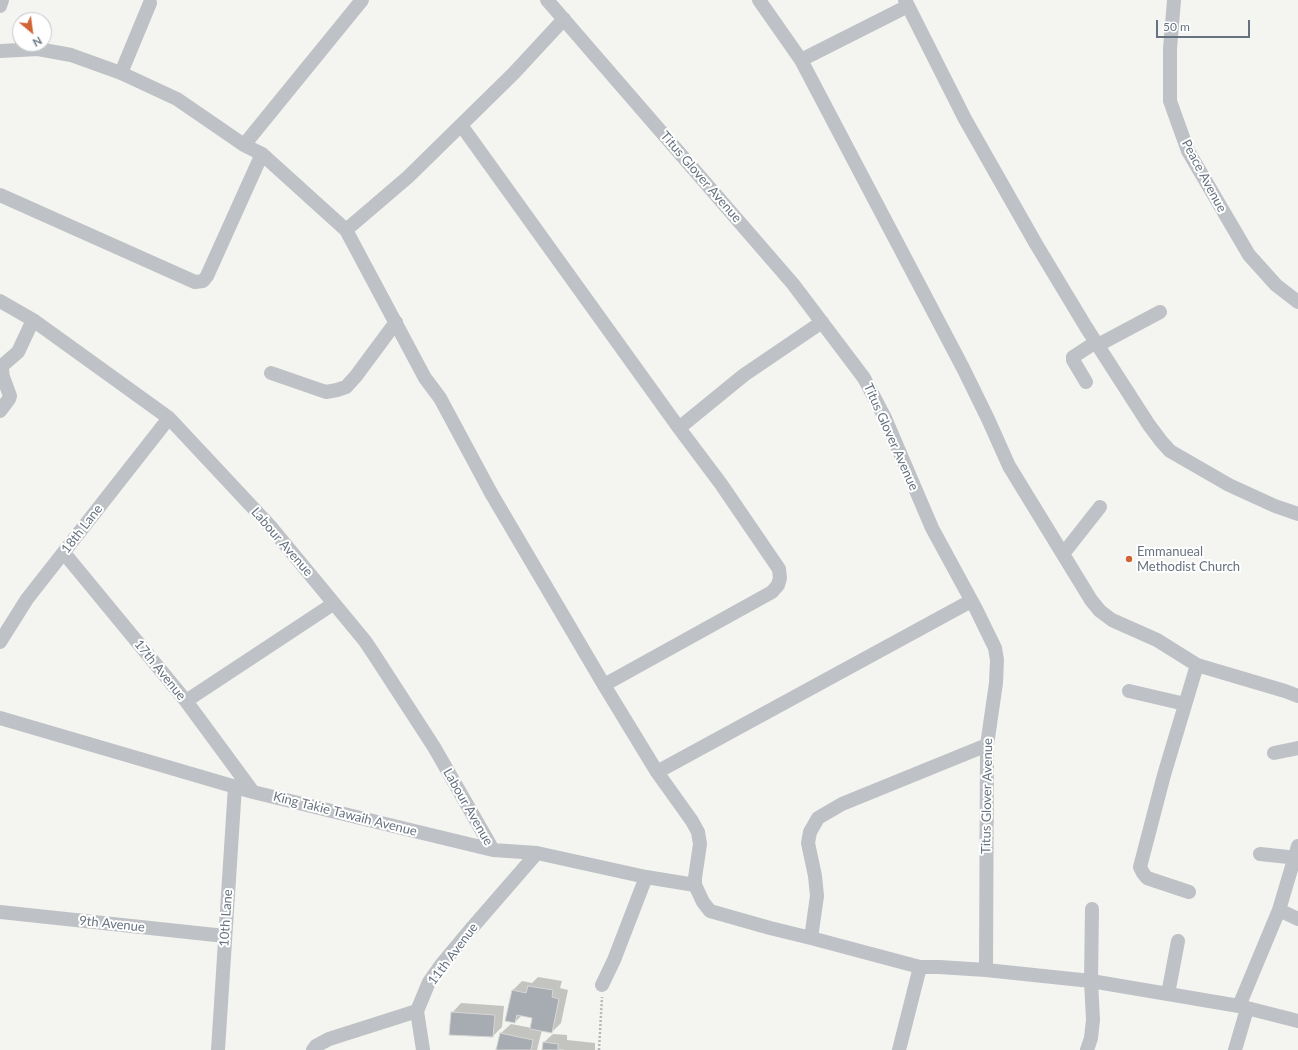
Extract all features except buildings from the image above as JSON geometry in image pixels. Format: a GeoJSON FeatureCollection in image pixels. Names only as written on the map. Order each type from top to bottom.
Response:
{"type":"FeatureCollection","features":[{"type":"Feature","properties":{"kind":"street"},"geometry":{"type":"LineString","coordinates":[[0,6],[2,0]]}},
{"type":"Feature","properties":{"kind":"street"},"geometry":{"type":"LineString","coordinates":[[244,145],[362,0]]}},
{"type":"Feature","properties":{"kind":"street","name":"Titus Glover Avenue"},"geometry":{"type":"LineString","coordinates":[[547,0],[793,284],[864,378],[885,418],[932,528],[995,648],[997,660],[996,683],[986,745],[986,970]]}},
{"type":"Feature","properties":{"kind":"street"},"geometry":{"type":"LineString","coordinates":[[759,0],[801,60],[963,368],[1009,466],[1091,600],[1100,611],[1112,620],[1157,640],[1197,665],[1286,691],[1298,696]]}},
{"type":"Feature","properties":{"kind":"street","name":"Peace Avenue"},"geometry":{"type":"LineString","coordinates":[[1174,0],[1170,49],[1170,101],[1188,151],[1249,255],[1276,285],[1298,302]]}},
{"type":"Feature","properties":{"kind":"street"},"geometry":{"type":"LineString","coordinates":[[121,73],[150,3]]}},
{"type":"Feature","properties":{"kind":"street"},"geometry":{"type":"LineString","coordinates":[[801,60],[907,3],[965,119],[1036,244],[1149,426],[1170,451],[1229,485],[1275,506],[1298,514]]}},
{"type":"Feature","properties":{"kind":"street"},"geometry":{"type":"LineString","coordinates":[[346,230],[408,177],[514,73],[564,19]]}},
{"type":"Feature","properties":{"kind":"street"},"geometry":{"type":"LineString","coordinates":[[0,51],[38,49],[71,55],[121,73],[177,99],[244,145],[262,154],[346,230],[425,378],[440,398],[491,493],[657,772],[692,821],[698,832],[700,844],[695,878],[696,885],[703,902],[710,911],[920,967],[986,970],[1091,981],[1243,1007],[1298,1021]]}},
{"type":"Feature","properties":{"kind":"street"},"geometry":{"type":"LineString","coordinates":[[461,125],[720,484],[779,569],[780,578],[778,584],[772,592],[604,685]]}},
{"type":"Feature","properties":{"kind":"street"},"geometry":{"type":"LineString","coordinates":[[0,195],[195,282],[203,281],[207,276],[262,154]]}},
{"type":"Feature","properties":{"kind":"street","name":"Labour Avenue"},"geometry":{"type":"LineString","coordinates":[[0,301],[33,320],[169,418],[270,526],[365,641],[434,747],[493,850]]}},
{"type":"Feature","properties":{"kind":"street"},"geometry":{"type":"LineString","coordinates":[[1086,382],[1073,360],[1073,357],[1097,343],[1160,312]]}},
{"type":"Feature","properties":{"kind":"street"},"geometry":{"type":"LineString","coordinates":[[0,411],[10,396],[3,377],[3,365],[18,352],[33,320]]}},
{"type":"Feature","properties":{"kind":"street"},"geometry":{"type":"LineString","coordinates":[[271,373],[326,392],[346,387],[356,376],[396,322]]}},
{"type":"Feature","properties":{"kind":"street"},"geometry":{"type":"LineString","coordinates":[[679,428],[744,375],[822,322]]}},
{"type":"Feature","properties":{"kind":"street","name":"18th Lane"},"geometry":{"type":"LineString","coordinates":[[0,642],[27,599],[169,418]]}},
{"type":"Feature","properties":{"kind":"street"},"geometry":{"type":"LineString","coordinates":[[1063,554],[1100,507]]}},
{"type":"Feature","properties":{"kind":"street","name":"17th Avenue"},"geometry":{"type":"LineString","coordinates":[[64,553],[186,701],[253,792]]}},
{"type":"Feature","properties":{"kind":"street"},"geometry":{"type":"LineString","coordinates":[[657,772],[971,601]]}},
{"type":"Feature","properties":{"kind":"street"},"geometry":{"type":"LineString","coordinates":[[186,701],[333,604]]}},
{"type":"Feature","properties":{"kind":"street"},"geometry":{"type":"LineString","coordinates":[[1189,892],[1147,878],[1142,873],[1140,867],[1164,775],[1197,665]]}},
{"type":"Feature","properties":{"kind":"street"},"geometry":{"type":"LineString","coordinates":[[1129,691],[1185,704]]}},
{"type":"Feature","properties":{"kind":"street","name":"King Takie Tawaih Avenue"},"geometry":{"type":"LineString","coordinates":[[0,718],[253,792],[493,850],[537,853],[646,878],[696,885]]}},
{"type":"Feature","properties":{"kind":"street"},"geometry":{"type":"LineString","coordinates":[[811,938],[817,896],[815,876],[808,843],[810,832],[818,818],[842,804],[986,745]]}},
{"type":"Feature","properties":{"kind":"street"},"geometry":{"type":"LineString","coordinates":[[1274,753],[1298,748]]}},
{"type":"Feature","properties":{"kind":"street","name":"10th Lane"},"geometry":{"type":"LineString","coordinates":[[218,1050],[235,786]]}},
{"type":"Feature","properties":{"kind":"street","name":"11th Avenue"},"geometry":{"type":"LineString","coordinates":[[417,1011],[430,982],[442,965],[537,853]]}},
{"type":"Feature","properties":{"kind":"street"},"geometry":{"type":"LineString","coordinates":[[1235,1050],[1243,1007],[1279,910],[1297,853],[1260,854]]}},
{"type":"Feature","properties":{"kind":"street"},"geometry":{"type":"LineString","coordinates":[[602,985],[614,960],[646,878]]}},
{"type":"Feature","properties":{"kind":"street"},"geometry":{"type":"LineString","coordinates":[[1087,1050],[1091,1038],[1093,1020],[1091,981],[1092,909]]}},
{"type":"Feature","properties":{"kind":"street"},"geometry":{"type":"LineString","coordinates":[[1279,910],[1298,919]]}},
{"type":"Feature","properties":{"kind":"street","name":"9th Avenue"},"geometry":{"type":"LineString","coordinates":[[0,912],[225,936]]}},
{"type":"Feature","properties":{"kind":"street"},"geometry":{"type":"LineString","coordinates":[[1168,994],[1178,941]]}},
{"type":"Feature","properties":{"kind":"street"},"geometry":{"type":"LineString","coordinates":[[899,1050],[920,967]]}},
{"type":"Feature","properties":{"kind":"street"},"geometry":{"type":"LineString","coordinates":[[313,1050],[316,1046],[329,1039],[417,1011],[423,1050]]}},
{"type":"Feature","properties":{"kind":"path"},"geometry":{"type":"LineString","coordinates":[[599,1050],[602,985]]}},
{"type":"Feature","properties":{"kind":"place","name":"Emmanueal Methodist Church"},"geometry":{"type":"Point","coordinates":[1129,559]}}]}
